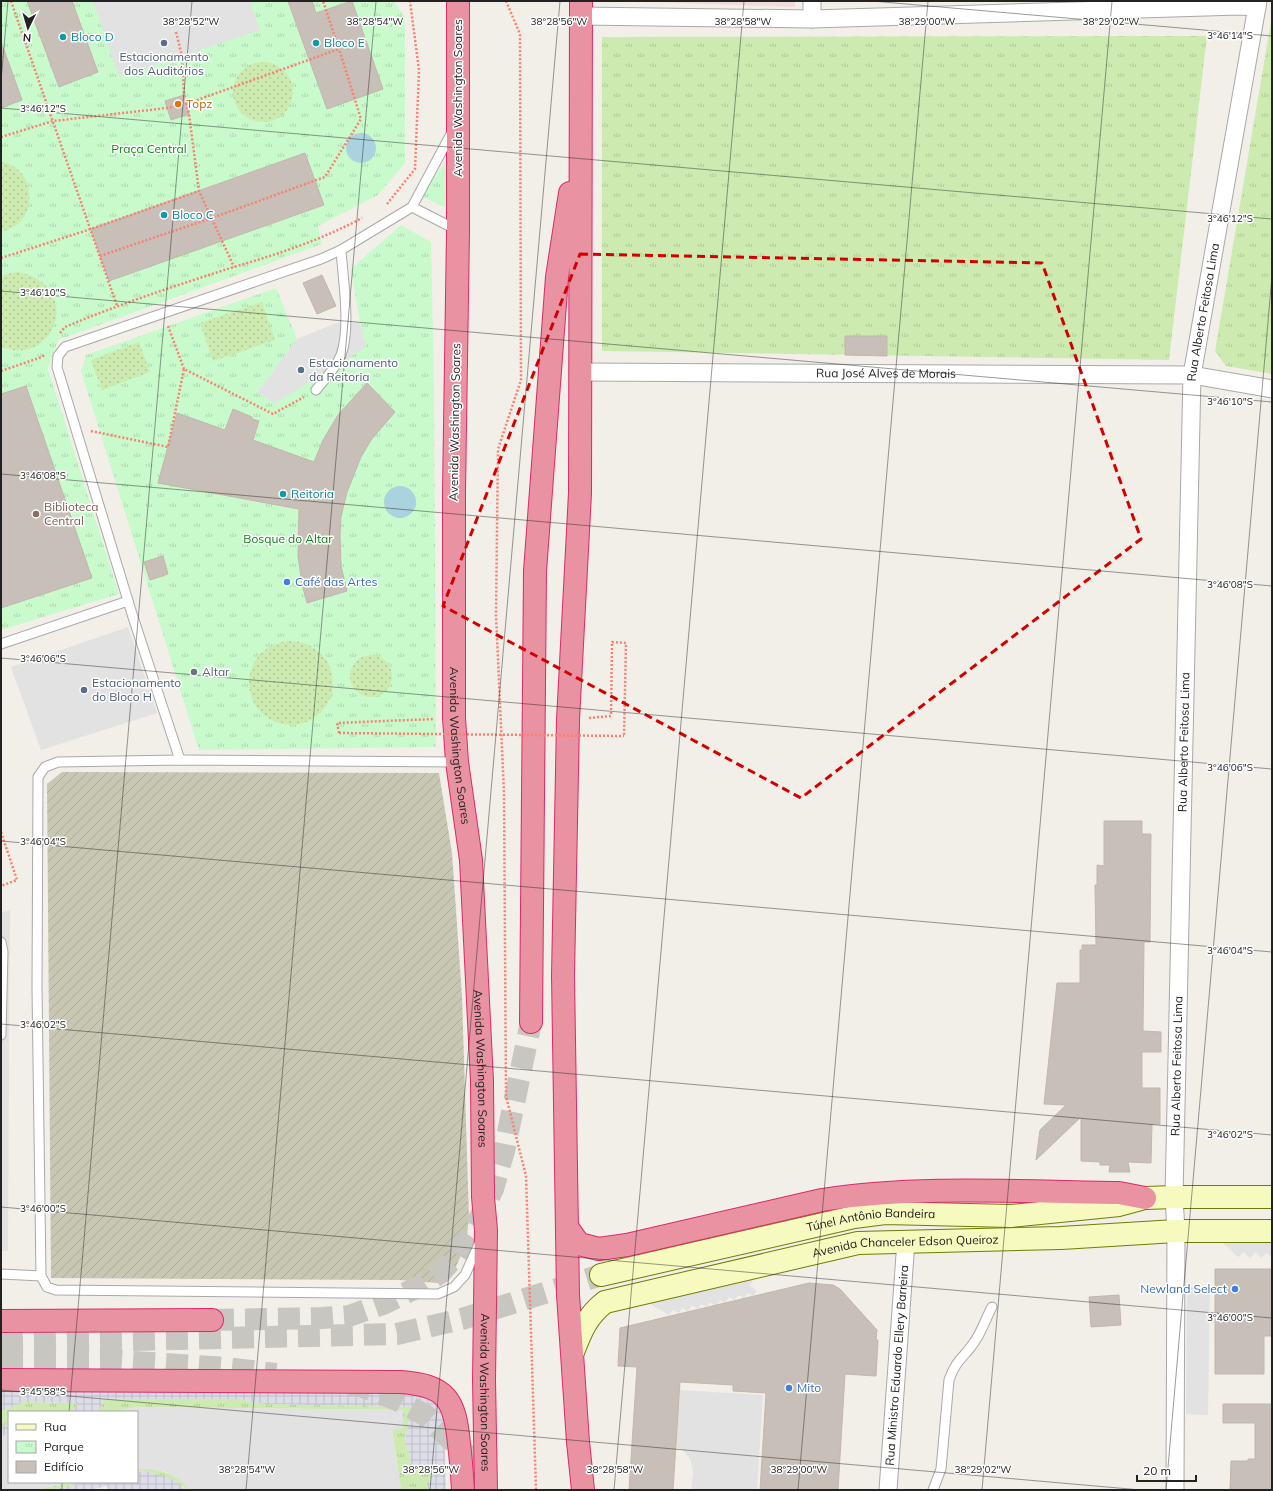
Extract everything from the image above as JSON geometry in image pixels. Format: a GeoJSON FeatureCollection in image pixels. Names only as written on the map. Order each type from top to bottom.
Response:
{"type":"FeatureCollection","features":[{"type":"Feature","properties":{"kind":"highway","name":"Avenida Washington Soares"},"geometry":{"type":"LineString","coordinates":[[458,1],[458,231],[454,492],[454,718],[457,762],[471,860],[482,1081],[483,1197],[486,1230],[484,1380],[486,1490]]}},
{"type":"Feature","properties":{"kind":"highway"},"geometry":{"type":"LineString","coordinates":[[581,9],[580,493],[568,720],[564,976],[568,1295],[578,1442],[583,1490]]}},
{"type":"Feature","properties":{"kind":"highway"},"geometry":{"type":"LineString","coordinates":[[531,1022],[535,571],[557,277],[581,120]]}},
{"type":"Feature","properties":{"kind":"highway"},"geometry":{"type":"LineString","coordinates":[[567,1227],[579,1244],[599,1249],[627,1245],[822,1200],[854,1195],[902,1191],[953,1190],[1119,1193],[1146,1198]]}},
{"type":"Feature","properties":{"kind":"highway"},"geometry":{"type":"LineString","coordinates":[[1,1321],[212,1320]]}},
{"type":"Feature","properties":{"kind":"highway"},"geometry":{"type":"LineString","coordinates":[[1,1380],[420,1383],[433,1388],[446,1398],[454,1408],[458,1427],[463,1490]]}},
{"type":"Feature","properties":{"kind":"main road"},"geometry":{"type":"LineString","coordinates":[[1146,1198],[1272,1197]]}},
{"type":"Feature","properties":{"kind":"main road","name":"Túnel Antônio Bandeira"},"geometry":{"type":"LineString","coordinates":[[601,1275],[854,1217],[884,1213],[1011,1216],[1119,1205],[1146,1198]]}},
{"type":"Feature","properties":{"kind":"main road","name":"Avenida Chanceler Edson Queiroz"},"geometry":{"type":"LineString","coordinates":[[573,1352],[582,1329],[594,1311],[605,1302],[858,1243],[1062,1238],[1176,1231],[1272,1231]]}},
{"type":"Feature","properties":{"kind":"street"},"geometry":{"type":"LineString","coordinates":[[812,1],[812,19]]}},
{"type":"Feature","properties":{"kind":"street"},"geometry":{"type":"LineString","coordinates":[[581,9],[812,19],[1257,4]]}},
{"type":"Feature","properties":{"kind":"street","name":"Rua Alberto Feitosa Lima"},"geometry":{"type":"LineString","coordinates":[[1175,1490],[1176,1231],[1174,1197],[1192,375],[1257,4]]}},
{"type":"Feature","properties":{"kind":"street","name":"Rua José Alves de Morais"},"geometry":{"type":"LineString","coordinates":[[581,372],[1192,375],[1272,389]]}},
{"type":"Feature","properties":{"kind":"street","name":"Rua Ministro Eduardo Ellery Barreira"},"geometry":{"type":"LineString","coordinates":[[888,1490],[906,1241]]}},
{"type":"Feature","properties":{"kind":"lane"},"geometry":{"type":"LineString","coordinates":[[180,760],[152,679],[75,427],[57,367],[58,356],[65,347],[321,259],[341,250],[412,207],[458,120]]}},
{"type":"Feature","properties":{"kind":"lane"},"geometry":{"type":"LineString","coordinates":[[412,207],[458,231]]}},
{"type":"Feature","properties":{"kind":"lane"},"geometry":{"type":"LineString","coordinates":[[316,390],[331,371],[340,355],[345,336],[341,250]]}},
{"type":"Feature","properties":{"kind":"lane"},"geometry":{"type":"LineString","coordinates":[[1,644],[128,601]]}},
{"type":"Feature","properties":{"kind":"lane"},"geometry":{"type":"LineString","coordinates":[[457,762],[180,760],[58,762],[45,767],[38,777],[37,988],[41,1276],[47,1287],[56,1290],[438,1294],[454,1286],[465,1274],[486,1230]]}},
{"type":"Feature","properties":{"kind":"lane"},"geometry":{"type":"LineString","coordinates":[[1,942],[4,952],[1,1035]]}},
{"type":"Feature","properties":{"kind":"lane"},"geometry":{"type":"LineString","coordinates":[[1,1274],[41,1276]]}},
{"type":"Feature","properties":{"kind":"lane"},"geometry":{"type":"LineString","coordinates":[[933,1490],[941,1469],[949,1380],[954,1366],[975,1342],[992,1307]]}},
{"type":"Feature","properties":{"kind":"path"},"geometry":{"type":"LineString","coordinates":[[11,1],[117,306]]}},
{"type":"Feature","properties":{"kind":"path"},"geometry":{"type":"LineString","coordinates":[[100,256],[212,218],[325,177],[360,119],[323,1]]}},
{"type":"Feature","properties":{"kind":"path"},"geometry":{"type":"LineString","coordinates":[[386,206],[415,169],[419,70],[410,1]]}},
{"type":"Feature","properties":{"kind":"path"},"geometry":{"type":"LineString","coordinates":[[176,32],[182,56],[184,95],[189,114],[199,191],[234,267]]}},
{"type":"Feature","properties":{"kind":"path"},"geometry":{"type":"LineString","coordinates":[[1,138],[53,121],[167,108],[186,104],[339,49]]}},
{"type":"Feature","properties":{"kind":"path"},"geometry":{"type":"LineString","coordinates":[[1,258],[199,191]]}},
{"type":"Feature","properties":{"kind":"path"},"geometry":{"type":"LineString","coordinates":[[56,339],[65,327],[117,306],[288,250],[341,229],[367,216]]}},
{"type":"Feature","properties":{"kind":"path"},"geometry":{"type":"LineString","coordinates":[[75,427],[168,447],[184,369],[163,313]]}},
{"type":"Feature","properties":{"kind":"path"},"geometry":{"type":"LineString","coordinates":[[1,371],[42,357],[47,351]]}},
{"type":"Feature","properties":{"kind":"path"},"geometry":{"type":"LineString","coordinates":[[184,369],[273,414],[316,390]]}},
{"type":"Feature","properties":{"kind":"path"},"geometry":{"type":"LineString","coordinates":[[454,718],[337,723],[339,733],[624,736],[626,643],[612,642],[611,716],[568,720]]}},
{"type":"Feature","properties":{"kind":"path"},"geometry":{"type":"LineString","coordinates":[[1,832],[17,880],[1,886]]}},
{"type":"Feature","properties":{"kind":"highlighted area"},"geometry":{"type":"Polygon","coordinates":[[[580,254],[1042,263],[1141,539],[801,798],[443,606],[580,254]]]}},
{"type":"Feature","properties":{"kind":"shaded area","name":"Estacionamento dos Auditórios"},"geometry":{"type":"Polygon","coordinates":[[[93,1],[250,1],[260,30],[119,77],[93,1]]]}},
{"type":"Feature","properties":{"kind":"shaded area"},"geometry":{"type":"Polygon","coordinates":[[[623,1],[795,1],[795,7],[623,1]]]}},
{"type":"Feature","properties":{"kind":"shaded area","name":"Estacionamento da Reitoria"},"geometry":{"type":"Polygon","coordinates":[[[336,323],[360,323],[366,347],[275,403],[257,393],[297,339],[336,323]]]}},
{"type":"Feature","properties":{"kind":"shaded area","name":"Estacionamento do Bloco H"},"geometry":{"type":"Polygon","coordinates":[[[128,627],[157,713],[41,750],[11,667],[128,627]]]}},
{"type":"Feature","properties":{"kind":"shaded area"},"geometry":{"type":"Polygon","coordinates":[[[62,772],[439,773],[452,853],[462,996],[469,1217],[466,1244],[455,1269],[437,1283],[400,1280],[51,1278],[47,784],[62,772]]]}},
{"type":"Feature","properties":{"kind":"shaded area"},"geometry":{"type":"Polygon","coordinates":[[[10,910],[8,1251],[1,1251],[1,913],[10,910]]]}},
{"type":"Feature","properties":{"kind":"shaded area"},"geometry":{"type":"Polygon","coordinates":[[[1219,1239],[1272,1239],[1272,1258],[1267,1253],[1261,1258],[1256,1252],[1250,1258],[1244,1252],[1238,1257],[1219,1239]]]}},
{"type":"Feature","properties":{"kind":"shaded area"},"geometry":{"type":"Polygon","coordinates":[[[754,1278],[750,1286],[757,1291],[753,1296],[748,1293],[744,1298],[738,1295],[735,1300],[729,1297],[725,1303],[720,1300],[716,1306],[710,1302],[707,1307],[701,1304],[698,1309],[692,1305],[688,1311],[682,1308],[679,1313],[673,1310],[669,1315],[649,1303],[754,1278]]]}},
{"type":"Feature","properties":{"kind":"shaded area"},"geometry":{"type":"Polygon","coordinates":[[[1187,1287],[1210,1287],[1208,1415],[1186,1414],[1187,1287]]]}},
{"type":"Feature","properties":{"kind":"shaded area"},"geometry":{"type":"Polygon","coordinates":[[[1,1389],[406,1392],[431,1397],[442,1411],[444,1418],[446,1490],[428,1490],[427,1484],[436,1471],[425,1467],[412,1467],[405,1438],[412,1407],[266,1404],[241,1399],[103,1399],[99,1411],[72,1411],[78,1403],[23,1402],[1,1410],[1,1389]]]}},
{"type":"Feature","properties":{"kind":"shaded area"},"geometry":{"type":"Polygon","coordinates":[[[680,1390],[763,1395],[757,1490],[691,1490],[693,1471],[690,1459],[683,1450],[676,1447],[680,1390]]]}},
{"type":"Feature","properties":{"kind":"shaded area"},"geometry":{"type":"Polygon","coordinates":[[[138,1407],[403,1410],[403,1428],[392,1430],[401,1490],[190,1490],[181,1481],[167,1472],[151,1469],[138,1469],[138,1411],[117,1411],[138,1407]]]}},
{"type":"Feature","properties":{"kind":"shaded area"},"geometry":{"type":"Polygon","coordinates":[[[8,1424],[8,1434],[1,1436],[1,1426],[8,1424]]]}},
{"type":"Feature","properties":{"kind":"shaded area"},"geometry":{"type":"Polygon","coordinates":[[[8,1434],[8,1483],[69,1483],[36,1490],[1,1490],[1,1436],[8,1434]]]}},
{"type":"Feature","properties":{"kind":"shaded area"},"geometry":{"type":"Polygon","coordinates":[[[144,1471],[168,1477],[180,1484],[185,1490],[119,1490],[108,1489],[107,1486],[89,1490],[51,1490],[83,1483],[138,1483],[138,1472],[144,1471]]]}},
{"type":"Feature","properties":{"kind":"green space","name":"Praça Central"},"geometry":{"type":"Polygon","coordinates":[[[1,1],[394,1],[405,18],[405,163],[378,195],[318,226],[322,244],[58,340],[48,369],[119,594],[1,630],[1,1]]]}},
{"type":"Feature","properties":{"kind":"green space"},"geometry":{"type":"Polygon","coordinates":[[[1272,16],[1272,374],[1226,366],[1215,351],[1272,16]]]}},
{"type":"Feature","properties":{"kind":"green space"},"geometry":{"type":"Polygon","coordinates":[[[1207,36],[1169,360],[602,351],[602,37],[1207,36]]]}},
{"type":"Feature","properties":{"kind":"green space"},"geometry":{"type":"Polygon","coordinates":[[[257,62],[269,62],[280,67],[288,75],[293,86],[291,104],[280,117],[269,122],[257,122],[246,117],[238,109],[233,98],[233,86],[238,75],[246,67],[257,62]]]}},
{"type":"Feature","properties":{"kind":"green space"},"geometry":{"type":"Polygon","coordinates":[[[448,159],[450,209],[420,196],[448,159]]]}},
{"type":"Feature","properties":{"kind":"green space"},"geometry":{"type":"Polygon","coordinates":[[[1,162],[13,166],[22,174],[28,185],[30,197],[28,209],[22,219],[13,227],[1,231],[1,162]]]}},
{"type":"Feature","properties":{"kind":"green space","name":"Bosque do Altar"},"geometry":{"type":"Polygon","coordinates":[[[401,225],[431,242],[434,383],[436,747],[199,750],[81,371],[86,355],[276,288],[297,339],[257,393],[366,347],[360,323],[351,269],[401,225]]]}},
{"type":"Feature","properties":{"kind":"green space"},"geometry":{"type":"Polygon","coordinates":[[[19,272],[39,280],[51,293],[56,308],[55,323],[47,336],[35,346],[20,350],[1,347],[1,277],[6,274],[19,272]]]}},
{"type":"Feature","properties":{"kind":"green space"},"geometry":{"type":"Polygon","coordinates":[[[262,302],[275,340],[213,361],[200,323],[262,302]]]}},
{"type":"Feature","properties":{"kind":"green space"},"geometry":{"type":"Polygon","coordinates":[[[139,342],[150,372],[102,390],[91,360],[139,342]]]}},
{"type":"Feature","properties":{"kind":"green space"},"geometry":{"type":"Polygon","coordinates":[[[291,641],[307,644],[314,648],[326,660],[330,667],[333,683],[330,699],[326,706],[314,718],[307,722],[291,725],[275,722],[268,718],[256,706],[252,699],[249,683],[252,667],[256,660],[268,648],[275,644],[291,641]]]}},
{"type":"Feature","properties":{"kind":"green space"},"geometry":{"type":"Polygon","coordinates":[[[371,655],[386,661],[392,676],[386,691],[371,697],[356,691],[350,676],[356,661],[371,655]]]}},
{"type":"Feature","properties":{"kind":"green space"},"geometry":{"type":"Polygon","coordinates":[[[103,1399],[241,1399],[266,1404],[412,1407],[405,1438],[412,1467],[425,1467],[437,1471],[427,1484],[428,1490],[401,1490],[392,1429],[403,1428],[403,1410],[138,1407],[117,1411],[99,1411],[103,1399]]]}},
{"type":"Feature","properties":{"kind":"green space"},"geometry":{"type":"Polygon","coordinates":[[[23,1402],[79,1403],[72,1411],[8,1411],[8,1424],[1,1426],[1,1410],[23,1402]]]}},
{"type":"Feature","properties":{"kind":"green space"},"geometry":{"type":"Polygon","coordinates":[[[145,1468],[158,1470],[170,1474],[186,1485],[190,1490],[185,1490],[184,1487],[144,1471],[138,1472],[138,1469],[145,1468]]]}},
{"type":"Feature","properties":{"kind":"green space"},"geometry":{"type":"Polygon","coordinates":[[[69,1483],[83,1483],[51,1490],[36,1490],[69,1483]]]}},
{"type":"Feature","properties":{"kind":"water"},"geometry":{"type":"Polygon","coordinates":[[[361,133],[372,137],[376,148],[372,159],[361,163],[350,159],[346,148],[350,137],[361,133]]]}},
{"type":"Feature","properties":{"kind":"water"},"geometry":{"type":"Polygon","coordinates":[[[400,486],[406,487],[413,493],[416,502],[415,508],[409,515],[400,518],[394,517],[387,511],[384,502],[385,496],[391,489],[400,486]]]}},
{"type":"Feature","properties":{"kind":"building","name":"Bloco D"},"geometry":{"type":"Polygon","coordinates":[[[27,1],[72,1],[98,72],[59,87],[27,1]]]}},
{"type":"Feature","properties":{"kind":"building","name":"Bloco E"},"geometry":{"type":"Polygon","coordinates":[[[288,1],[312,1],[316,13],[352,1],[383,89],[327,109],[288,1]]]}},
{"type":"Feature","properties":{"kind":"building"},"geometry":{"type":"Polygon","coordinates":[[[3,47],[22,100],[1,108],[1,48],[3,47]]]}},
{"type":"Feature","properties":{"kind":"building","name":"Topz"},"geometry":{"type":"Polygon","coordinates":[[[184,95],[189,114],[171,120],[165,101],[184,95]]]}},
{"type":"Feature","properties":{"kind":"building","name":"Bloco C"},"geometry":{"type":"Polygon","coordinates":[[[305,153],[324,205],[109,281],[91,229],[305,153]]]}},
{"type":"Feature","properties":{"kind":"building"},"geometry":{"type":"Polygon","coordinates":[[[322,275],[336,306],[317,314],[303,283],[322,275]]]}},
{"type":"Feature","properties":{"kind":"building"},"geometry":{"type":"Polygon","coordinates":[[[845,336],[887,336],[887,356],[845,355],[845,336]]]}},
{"type":"Feature","properties":{"kind":"building","name":"Reitoria"},"geometry":{"type":"Polygon","coordinates":[[[367,383],[395,412],[371,440],[361,457],[347,492],[341,517],[340,534],[341,566],[347,591],[307,603],[302,584],[298,556],[299,509],[158,483],[177,413],[225,430],[233,409],[259,421],[253,440],[314,462],[323,440],[338,415],[367,383]]]}},
{"type":"Feature","properties":{"kind":"building","name":"Biblioteca Central"},"geometry":{"type":"Polygon","coordinates":[[[26,386],[92,578],[1,608],[1,394],[26,386]]]}},
{"type":"Feature","properties":{"kind":"building"},"geometry":{"type":"Polygon","coordinates":[[[163,556],[168,574],[150,580],[144,562],[163,556]]]}},
{"type":"Feature","properties":{"kind":"building"},"geometry":{"type":"Polygon","coordinates":[[[1104,821],[1142,821],[1142,834],[1151,834],[1150,942],[1144,942],[1143,1031],[1161,1032],[1161,1052],[1142,1052],[1142,1088],[1160,1088],[1160,1124],[1152,1124],[1151,1163],[1128,1162],[1130,1172],[1109,1172],[1110,1165],[1100,1165],[1100,1162],[1081,1161],[1081,1117],[1036,1160],[1040,1130],[1066,1105],[1044,1104],[1057,983],[1080,983],[1080,950],[1082,950],[1082,945],[1096,945],[1095,885],[1097,885],[1097,865],[1104,866],[1104,821]]]}},
{"type":"Feature","properties":{"kind":"building"},"geometry":{"type":"Polygon","coordinates":[[[1215,1269],[1272,1269],[1272,1336],[1264,1336],[1264,1374],[1215,1374],[1215,1269]]]}},
{"type":"Feature","properties":{"kind":"building","name":"Mito"},"geometry":{"type":"Polygon","coordinates":[[[809,1283],[833,1285],[840,1289],[877,1330],[876,1340],[878,1340],[876,1376],[845,1374],[838,1490],[760,1490],[766,1393],[733,1391],[733,1385],[680,1382],[673,1490],[629,1490],[637,1367],[618,1366],[620,1328],[809,1283]]]}},
{"type":"Feature","properties":{"kind":"building"},"geometry":{"type":"Polygon","coordinates":[[[1119,1295],[1121,1325],[1091,1327],[1089,1297],[1119,1295]]]}},
{"type":"Feature","properties":{"kind":"building"},"geometry":{"type":"Polygon","coordinates":[[[1223,1404],[1272,1404],[1272,1490],[1230,1490],[1231,1461],[1248,1461],[1248,1459],[1255,1459],[1255,1423],[1223,1423],[1223,1404]]]}},
{"type":"Feature","properties":{"kind":"tunnel"},"geometry":{"type":"LineString","coordinates":[[212,1320],[322,1318],[349,1316],[383,1304],[422,1285],[440,1273],[453,1259],[475,1228],[493,1189],[504,1151],[531,1022]]}},
{"type":"Feature","properties":{"kind":"tunnel"},"geometry":{"type":"LineString","coordinates":[[1,1343],[397,1334],[462,1319],[601,1275]]}},
{"type":"Feature","properties":{"kind":"tunnel"},"geometry":{"type":"LineString","coordinates":[[1,1361],[104,1360],[227,1368],[276,1374]]}},
{"type":"Feature","properties":{"kind":"tunnel"},"geometry":{"type":"LineString","coordinates":[[350,1385],[361,1386],[397,1400],[425,1415],[465,1453],[489,1490]]}},
{"type":"Feature","properties":{"kind":"place","name":"Bloco D"},"geometry":{"type":"Point","coordinates":[63,37]}},
{"type":"Feature","properties":{"kind":"place","name":"Estacionamento dos Auditórios"},"geometry":{"type":"Point","coordinates":[164,43]}},
{"type":"Feature","properties":{"kind":"place","name":"Bloco E"},"geometry":{"type":"Point","coordinates":[316,43]}},
{"type":"Feature","properties":{"kind":"place","name":"Topz"},"geometry":{"type":"Point","coordinates":[178,104]}},
{"type":"Feature","properties":{"kind":"place","name":"Bloco C"},"geometry":{"type":"Point","coordinates":[164,215]}},
{"type":"Feature","properties":{"kind":"place","name":"Estacionamento da Reitoria"},"geometry":{"type":"Point","coordinates":[301,370]}},
{"type":"Feature","properties":{"kind":"place","name":"Reitoria"},"geometry":{"type":"Point","coordinates":[283,494]}},
{"type":"Feature","properties":{"kind":"place","name":"Biblioteca Central"},"geometry":{"type":"Point","coordinates":[36,514]}},
{"type":"Feature","properties":{"kind":"place","name":"Café das Artes"},"geometry":{"type":"Point","coordinates":[287,582]}},
{"type":"Feature","properties":{"kind":"place","name":"Altar"},"geometry":{"type":"Point","coordinates":[194,672]}},
{"type":"Feature","properties":{"kind":"place","name":"Estacionamento do Bloco H"},"geometry":{"type":"Point","coordinates":[84,690]}},
{"type":"Feature","properties":{"kind":"place","name":"Newland Select"},"geometry":{"type":"Point","coordinates":[1235,1289]}},
{"type":"Feature","properties":{"kind":"place","name":"Mito"},"geometry":{"type":"Point","coordinates":[789,1388]}}]}
